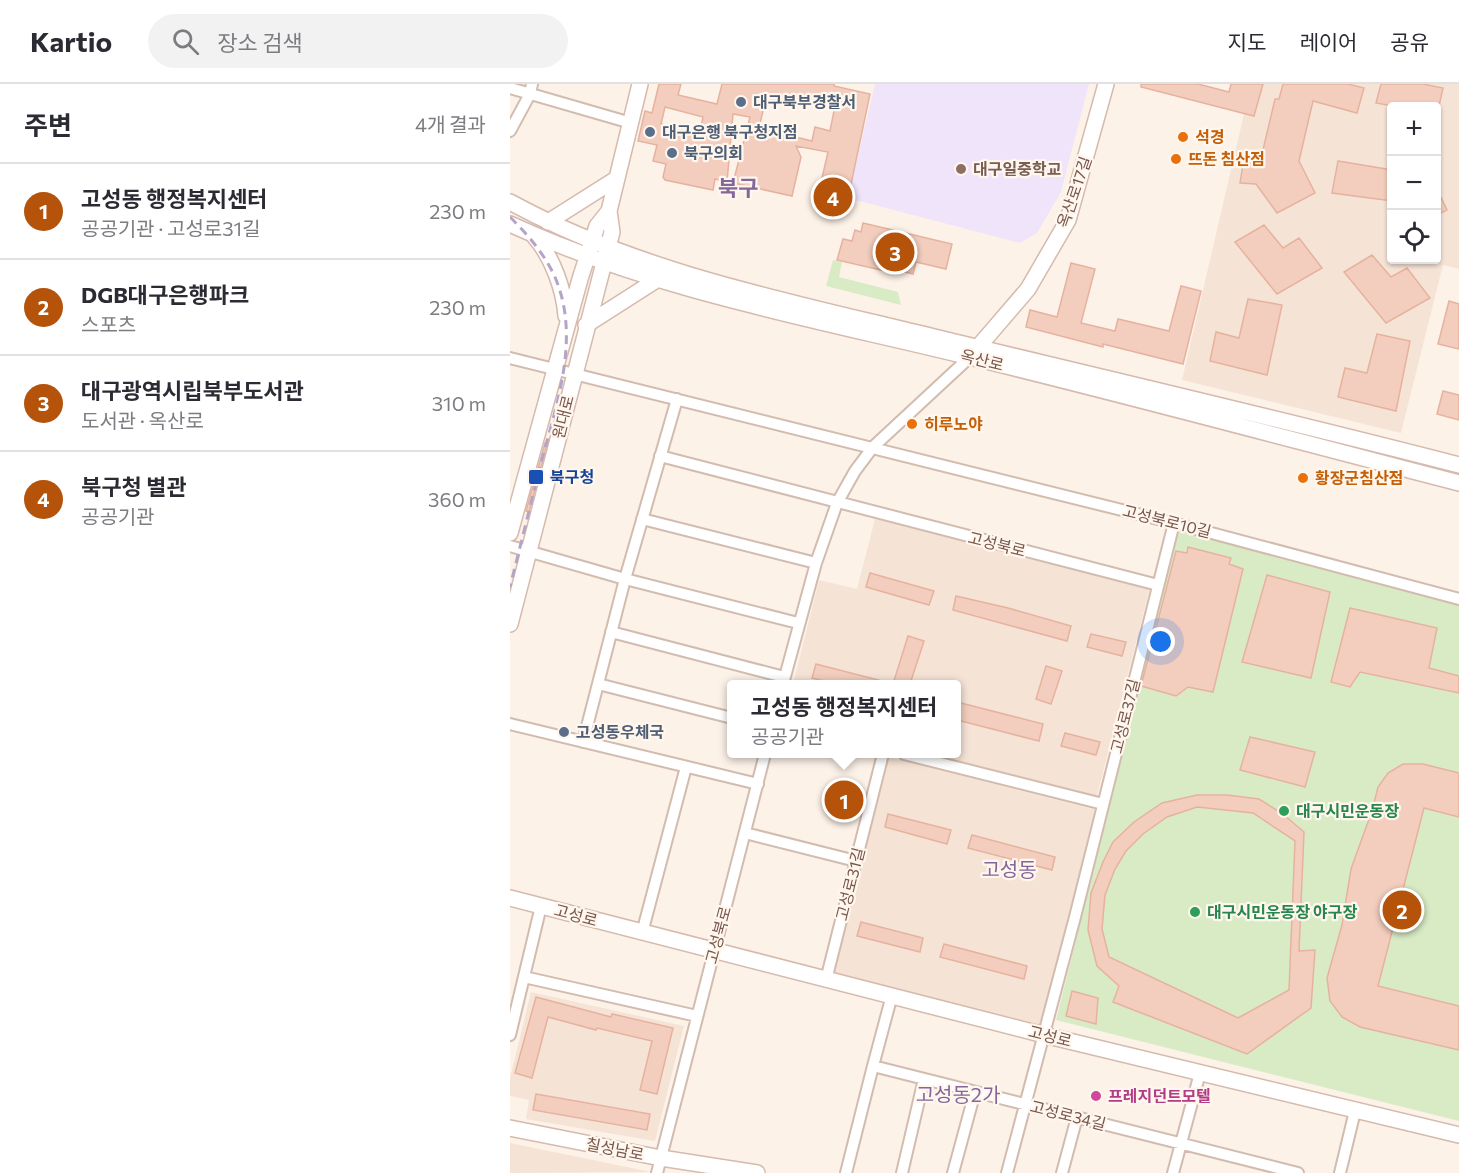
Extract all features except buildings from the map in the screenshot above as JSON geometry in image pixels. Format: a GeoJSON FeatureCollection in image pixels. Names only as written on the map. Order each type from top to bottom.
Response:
{"type":"FeatureCollection","features":[{"type":"Feature","properties":{"kind":"main road","name":"원대로"},"geometry":{"type":"LineString","coordinates":[[510,624],[612,232],[609,211],[640,84]]}},
{"type":"Feature","properties":{"kind":"main road","name":"옥산로17길"},"geometry":{"type":"LineString","coordinates":[[974,352],[1028,289],[1068,220],[1106,84]]}},
{"type":"Feature","properties":{"kind":"main road"},"geometry":{"type":"LineString","coordinates":[[548,222],[616,179]]}},
{"type":"Feature","properties":{"kind":"main road","name":"옥산로"},"geometry":{"type":"LineString","coordinates":[[510,201],[548,222],[592,241],[692,275],[1459,483]]}},
{"type":"Feature","properties":{"kind":"main road","name":"원대로"},"geometry":{"type":"LineString","coordinates":[[510,533],[587,256],[597,226],[609,211]]}},
{"type":"Feature","properties":{"kind":"main road","name":"옥산로"},"geometry":{"type":"LineString","coordinates":[[510,224],[603,263],[791,315],[974,352],[1459,465]]}},
{"type":"Feature","properties":{"kind":"main road"},"geometry":{"type":"LineString","coordinates":[[532,234],[545,251],[563,295],[567,323]]}},
{"type":"Feature","properties":{"kind":"main road"},"geometry":{"type":"LineString","coordinates":[[586,325],[658,279]]}},
{"type":"Feature","properties":{"kind":"main road","name":"고성로"},"geometry":{"type":"LineString","coordinates":[[510,898],[1044,1035],[1459,1136]]}},
{"type":"Feature","properties":{"kind":"main road","name":"칠성남로"},"geometry":{"type":"LineString","coordinates":[[510,1128],[661,1158],[757,1173]]}},
{"type":"Feature","properties":{"kind":"street"},"geometry":{"type":"LineString","coordinates":[[510,88],[531,89],[631,123]]}},
{"type":"Feature","properties":{"kind":"street"},"geometry":{"type":"LineString","coordinates":[[510,131],[531,89]]}},
{"type":"Feature","properties":{"kind":"street"},"geometry":{"type":"LineString","coordinates":[[783,680],[816,563],[837,503],[855,471],[873,447],[974,352]]}},
{"type":"Feature","properties":{"kind":"street"},"geometry":{"type":"LineString","coordinates":[[510,358],[873,447]]}},
{"type":"Feature","properties":{"kind":"street"},"geometry":{"type":"LineString","coordinates":[[584,742],[625,579],[676,399]]}},
{"type":"Feature","properties":{"kind":"street","name":"고성북로10길"},"geometry":{"type":"LineString","coordinates":[[873,447],[1174,523],[1459,599]]}},
{"type":"Feature","properties":{"kind":"street","name":"고성북로"},"geometry":{"type":"LineString","coordinates":[[660,456],[1158,585]]}},
{"type":"Feature","properties":{"kind":"street"},"geometry":{"type":"LineString","coordinates":[[642,519],[816,563]]}},
{"type":"Feature","properties":{"kind":"street","name":"고성로37길"},"geometry":{"type":"LineString","coordinates":[[1025,1104],[1174,523]]}},
{"type":"Feature","properties":{"kind":"street"},"geometry":{"type":"LineString","coordinates":[[510,546],[625,579],[798,623]]}},
{"type":"Feature","properties":{"kind":"street"},"geometry":{"type":"LineString","coordinates":[[611,632],[779,680]]}},
{"type":"Feature","properties":{"kind":"street"},"geometry":{"type":"LineString","coordinates":[[598,684],[727,717]]}},
{"type":"Feature","properties":{"kind":"street"},"geometry":{"type":"LineString","coordinates":[[510,724],[758,784]]}},
{"type":"Feature","properties":{"kind":"street","name":"고성북로"},"geometry":{"type":"LineString","coordinates":[[657,1173],[764,758]]}},
{"type":"Feature","properties":{"kind":"street","name":"고성로31길"},"geometry":{"type":"LineString","coordinates":[[826,980],[882,758]]}},
{"type":"Feature","properties":{"kind":"street"},"geometry":{"type":"LineString","coordinates":[[924,758],[1103,804]]}},
{"type":"Feature","properties":{"kind":"street"},"geometry":{"type":"LineString","coordinates":[[642,933],[686,767]]}},
{"type":"Feature","properties":{"kind":"street"},"geometry":{"type":"LineString","coordinates":[[745,833],[856,861]]}},
{"type":"Feature","properties":{"kind":"street"},"geometry":{"type":"LineString","coordinates":[[510,1035],[541,906]]}},
{"type":"Feature","properties":{"kind":"street"},"geometry":{"type":"LineString","coordinates":[[524,976],[697,1016]]}},
{"type":"Feature","properties":{"kind":"street"},"geometry":{"type":"LineString","coordinates":[[846,1173],[892,995]]}},
{"type":"Feature","properties":{"kind":"street","name":"고성로34길"},"geometry":{"type":"LineString","coordinates":[[873,1066],[1298,1173]]}},
{"type":"Feature","properties":{"kind":"street"},"geometry":{"type":"LineString","coordinates":[[1173,1173],[1200,1073]]}},
{"type":"Feature","properties":{"kind":"street"},"geometry":{"type":"LineString","coordinates":[[902,1173],[924,1079]]}},
{"type":"Feature","properties":{"kind":"street"},"geometry":{"type":"LineString","coordinates":[[953,1173],[975,1092]]}},
{"type":"Feature","properties":{"kind":"street"},"geometry":{"type":"LineString","coordinates":[[1007,1173],[1025,1104]]}},
{"type":"Feature","properties":{"kind":"street"},"geometry":{"type":"LineString","coordinates":[[1340,1173],[1355,1111]]}},
{"type":"Feature","properties":{"kind":"street"},"geometry":{"type":"LineString","coordinates":[[1062,1173],[1077,1117]]}},
{"type":"Feature","properties":{"kind":"shaded area","name":"대구일중학교"},"geometry":{"type":"Polygon","coordinates":[[[875,84],[1089,84],[1061,192],[1037,233],[1020,243],[848,198],[875,84]]]}},
{"type":"Feature","properties":{"kind":"shaded area"},"geometry":{"type":"Polygon","coordinates":[[[1251,84],[1459,84],[1459,269],[1443,265],[1401,433],[1182,380],[1251,84]]]}},
{"type":"Feature","properties":{"kind":"shaded area"},"geometry":{"type":"Polygon","coordinates":[[[875,519],[1150,587],[1097,796],[943,758],[961,758],[961,680],[794,680],[819,580],[857,589],[875,519]]]}},
{"type":"Feature","properties":{"kind":"shaded area"},"geometry":{"type":"Polygon","coordinates":[[[889,758],[1096,810],[1040,1025],[833,974],[889,758]]]}},
{"type":"Feature","properties":{"kind":"shaded area"},"geometry":{"type":"Polygon","coordinates":[[[531,992],[684,1026],[655,1141],[526,1119],[529,1100],[510,1096],[510,1078],[531,992]]]}},
{"type":"Feature","properties":{"kind":"shaded area"},"geometry":{"type":"Polygon","coordinates":[[[510,1143],[651,1172],[510,1173],[510,1143]]]}},
{"type":"Feature","properties":{"kind":"green space"},"geometry":{"type":"Polygon","coordinates":[[[833,260],[842,262],[839,277],[898,292],[901,305],[826,286],[833,260]]]}},
{"type":"Feature","properties":{"kind":"green space","name":"대구시민운동장"},"geometry":{"type":"Polygon","coordinates":[[[1178,532],[1270,552],[1459,601],[1459,1121],[1056,1020],[1178,532]]]}},
{"type":"Feature","properties":{"kind":"railway"},"geometry":{"type":"LineString","coordinates":[[510,217],[534,244],[554,275],[562,299],[566,322],[564,371],[559,395],[510,587]]}},
{"type":"Feature","properties":{"kind":"place","name":"대구북부경찰서"},"geometry":{"type":"Point","coordinates":[741,102]}},
{"type":"Feature","properties":{"kind":"place","name":"대구은행 북구청지점"},"geometry":{"type":"Point","coordinates":[650,132]}},
{"type":"Feature","properties":{"kind":"place","name":"석경"},"geometry":{"type":"Point","coordinates":[1183,137]}},
{"type":"Feature","properties":{"kind":"place","name":"북구의회"},"geometry":{"type":"Point","coordinates":[672,153]}},
{"type":"Feature","properties":{"kind":"place","name":"뜨돈 침산점"},"geometry":{"type":"Point","coordinates":[1176,159]}},
{"type":"Feature","properties":{"kind":"place","name":"대구일중학교"},"geometry":{"type":"Point","coordinates":[961,169]}},
{"type":"Feature","properties":{"kind":"place","name":"북구청 별관"},"geometry":{"type":"Point","coordinates":[833,197]}},
{"type":"Feature","properties":{"kind":"place","name":"대구광역시립북부도서관"},"geometry":{"type":"Point","coordinates":[895,252]}},
{"type":"Feature","properties":{"kind":"place","name":"히루노야"},"geometry":{"type":"Point","coordinates":[912,424]}},
{"type":"Feature","properties":{"kind":"place","name":"북구청"},"geometry":{"type":"Point","coordinates":[536,477]}},
{"type":"Feature","properties":{"kind":"place","name":"황장군침산점"},"geometry":{"type":"Point","coordinates":[1303,478]}},
{"type":"Feature","properties":{"kind":"place","name":"고성동우체국"},"geometry":{"type":"Point","coordinates":[564,732]}},
{"type":"Feature","properties":{"kind":"place","name":"고성동 행정복지센터"},"geometry":{"type":"Point","coordinates":[844,800]}},
{"type":"Feature","properties":{"kind":"place","name":"대구시민운동장"},"geometry":{"type":"Point","coordinates":[1284,811]}},
{"type":"Feature","properties":{"kind":"place","name":"DGB대구은행파크"},"geometry":{"type":"Point","coordinates":[1402,910]}},
{"type":"Feature","properties":{"kind":"place","name":"대구시민운동장 야구장"},"geometry":{"type":"Point","coordinates":[1195,912]}},
{"type":"Feature","properties":{"kind":"place","name":"프레지던트모텔"},"geometry":{"type":"Point","coordinates":[1096,1096]}},
{"type":"Feature","properties":{"kind":"district","name":"북구"},"geometry":{"type":"Point","coordinates":[738,188]}},
{"type":"Feature","properties":{"kind":"district","name":"고성동"},"geometry":{"type":"Point","coordinates":[1009,870]}},
{"type":"Feature","properties":{"kind":"district","name":"고성동2가"},"geometry":{"type":"Point","coordinates":[958,1095]}}]}
